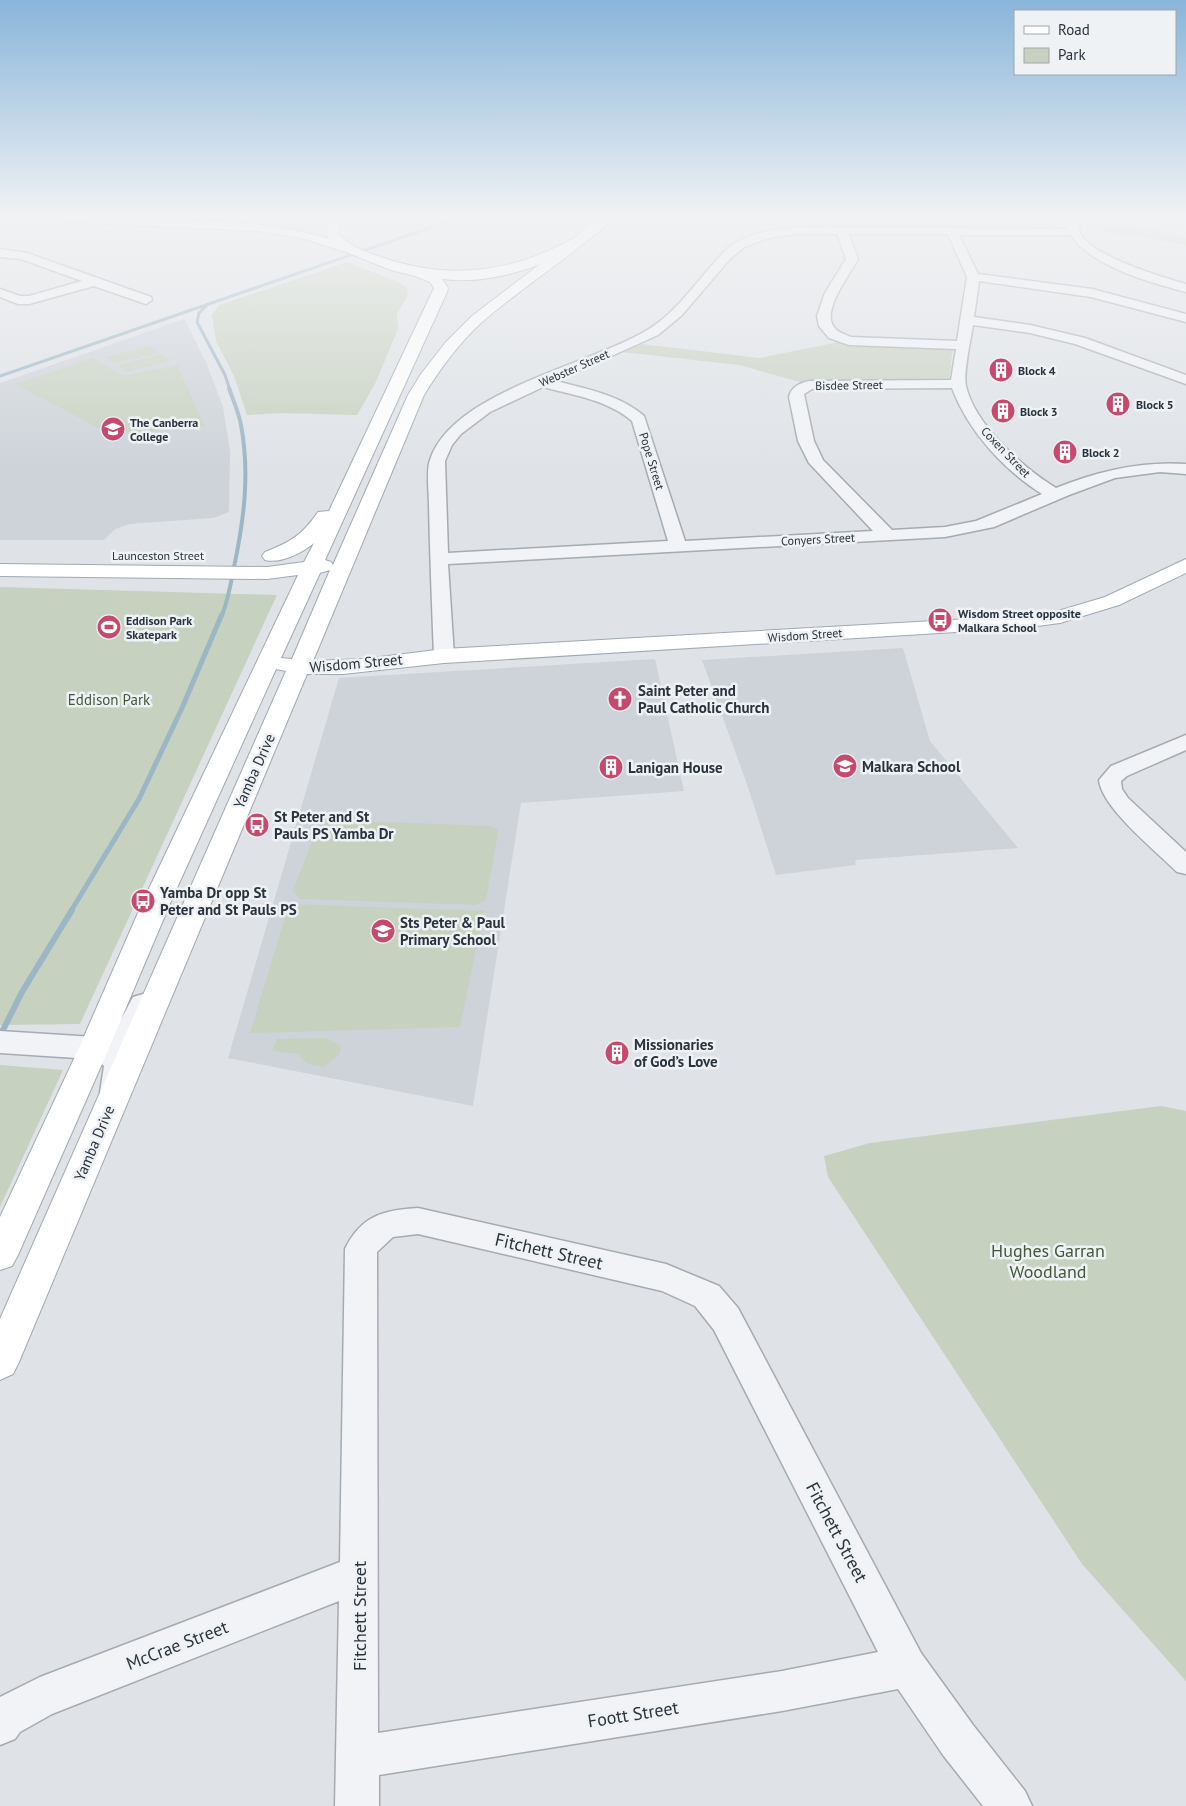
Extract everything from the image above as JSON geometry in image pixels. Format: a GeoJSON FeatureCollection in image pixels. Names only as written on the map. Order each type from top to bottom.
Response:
{"type":"FeatureCollection","features":[{"type":"Feature","properties":{"kind":"main road"},"geometry":{"type":"LineString","coordinates":[[0,1255],[94,1048],[158,899],[436,301]]}},
{"type":"Feature","properties":{"kind":"main road","name":"Yamba Drive"},"geometry":{"type":"LineString","coordinates":[[0,1362],[416,395],[442,355],[477,319],[500,301]]}},
{"type":"Feature","properties":{"kind":"main road"},"geometry":{"type":"LineString","coordinates":[[283,629],[281,610],[289,586],[286,581],[261,564],[293,548],[314,534],[329,510],[345,494]]}},
{"type":"Feature","properties":{"kind":"main road","name":"Launceston Street"},"geometry":{"type":"LineString","coordinates":[[0,554],[215,564]]}},
{"type":"Feature","properties":{"kind":"main road","name":"Launceston Street"},"geometry":{"type":"LineString","coordinates":[[0,570],[215,564],[343,563]]}},
{"type":"Feature","properties":{"kind":"main road","name":"Wisdom Street"},"geometry":{"type":"LineString","coordinates":[[268,661],[301,663],[357,661],[392,664],[414,658],[444,656],[1022,622],[1060,617],[1112,601],[1185,566]]}},
{"type":"Feature","properties":{"kind":"main road"},"geometry":{"type":"LineString","coordinates":[[325,605],[327,638],[331,645],[357,661]]}},
{"type":"Feature","properties":{"kind":"main road"},"geometry":{"type":"LineString","coordinates":[[288,694],[313,678],[357,661]]}},
{"type":"Feature","properties":{"kind":"street","name":"Webster Street"},"geometry":{"type":"LineString","coordinates":[[444,656],[438,559],[436,482],[437,460],[442,446],[456,430],[485,407],[639,339],[672,318],[687,301]]}},
{"type":"Feature","properties":{"kind":"street"},"geometry":{"type":"LineString","coordinates":[[827,301],[823,311],[824,322],[830,333],[836,338],[849,341],[964,345]]}},
{"type":"Feature","properties":{"kind":"street"},"geometry":{"type":"LineString","coordinates":[[958,384],[970,301]]}},
{"type":"Feature","properties":{"kind":"street"},"geometry":{"type":"LineString","coordinates":[[1123,301],[1186,318]]}},
{"type":"Feature","properties":{"kind":"street"},"geometry":{"type":"LineString","coordinates":[[967,320],[1030,329],[1080,341],[1186,380]]}},
{"type":"Feature","properties":{"kind":"street","name":"Pope Street"},"geometry":{"type":"LineString","coordinates":[[542,382],[616,403],[630,410],[639,419],[678,546]]}},
{"type":"Feature","properties":{"kind":"street","name":"Coxen Street"},"geometry":{"type":"LineString","coordinates":[[958,384],[963,397],[984,433],[1012,462],[1044,489],[1053,494]]}},
{"type":"Feature","properties":{"kind":"street","name":"Bisdee Street"},"geometry":{"type":"LineString","coordinates":[[887,535],[832,480],[810,452],[796,397],[797,392],[809,385],[958,384]]}},
{"type":"Feature","properties":{"kind":"street","name":"Conyers Street"},"geometry":{"type":"LineString","coordinates":[[438,559],[945,532],[993,521],[1053,494],[1135,468],[1186,469]]}},
{"type":"Feature","properties":{"kind":"street"},"geometry":{"type":"LineString","coordinates":[[1186,742],[1119,771],[1110,780],[1111,788],[1120,803],[1186,866]]}},
{"type":"Feature","properties":{"kind":"street"},"geometry":{"type":"LineString","coordinates":[[94,1048],[112,1043],[130,1031],[140,1007],[162,984]]}},
{"type":"Feature","properties":{"kind":"street"},"geometry":{"type":"LineString","coordinates":[[0,1042],[94,1048],[110,1054],[119,1063],[113,1098]]}},
{"type":"Feature","properties":{"kind":"street","name":"Fitchett Street"},"geometry":{"type":"LineString","coordinates":[[357,1806],[361,1249],[370,1234],[379,1229],[394,1223],[418,1221],[666,1278],[707,1296],[726,1319],[907,1667],[958,1740],[1010,1806]]}},
{"type":"Feature","properties":{"kind":"street","name":"McCrae Street"},"geometry":{"type":"LineString","coordinates":[[0,1724],[5,1717],[40,1698],[359,1574]]}},
{"type":"Feature","properties":{"kind":"street","name":"Foott Street"},"geometry":{"type":"LineString","coordinates":[[358,1758],[772,1692],[907,1667]]}},
{"type":"Feature","properties":{"kind":"shaded area","name":"The Canberra College"},"geometry":{"type":"Polygon","coordinates":[[[184,319],[206,362],[223,407],[230,451],[229,512],[213,518],[130,524],[115,529],[104,540],[0,540],[0,383],[184,319]]]}},
{"type":"Feature","properties":{"kind":"shaded area","name":"Malkara School"},"geometry":{"type":"Polygon","coordinates":[[[903,648],[930,741],[1018,848],[855,860],[856,865],[776,875],[749,790],[702,660],[903,648]]]}},
{"type":"Feature","properties":{"kind":"shaded area","name":"Sts Peter & Paul Primary School"},"geometry":{"type":"Polygon","coordinates":[[[655,659],[684,791],[521,803],[473,1106],[228,1058],[339,678],[655,659]]]}},
{"type":"Feature","properties":{"kind":"green space"},"geometry":{"type":"Polygon","coordinates":[[[230,301],[404,301],[397,314],[398,329],[375,384],[357,415],[281,413],[247,415],[234,376],[216,341],[212,315],[219,305],[230,301]]]}},
{"type":"Feature","properties":{"kind":"green space"},"geometry":{"type":"Polygon","coordinates":[[[839,342],[953,347],[949,381],[800,382],[739,365],[622,352],[642,344],[760,358],[839,342]]]}},
{"type":"Feature","properties":{"kind":"green space"},"geometry":{"type":"Polygon","coordinates":[[[150,346],[159,353],[115,363],[107,357],[150,346]]]}},
{"type":"Feature","properties":{"kind":"green space"},"geometry":{"type":"Polygon","coordinates":[[[161,354],[170,361],[126,372],[118,365],[161,354]]]}},
{"type":"Feature","properties":{"kind":"green space"},"geometry":{"type":"Polygon","coordinates":[[[92,358],[123,376],[177,365],[205,427],[112,435],[15,384],[92,358]]]}},
{"type":"Feature","properties":{"kind":"green space","name":"Eddison Park"},"geometry":{"type":"Polygon","coordinates":[[[0,587],[277,595],[80,1024],[0,1025],[0,587]]]}},
{"type":"Feature","properties":{"kind":"green space"},"geometry":{"type":"Polygon","coordinates":[[[328,820],[491,826],[498,830],[498,833],[486,900],[476,905],[300,899],[293,891],[318,825],[328,820]]]}},
{"type":"Feature","properties":{"kind":"green space"},"geometry":{"type":"Polygon","coordinates":[[[289,904],[484,911],[460,1027],[250,1033],[289,904]]]}},
{"type":"Feature","properties":{"kind":"green space"},"geometry":{"type":"Polygon","coordinates":[[[325,1038],[341,1046],[339,1055],[324,1067],[308,1064],[300,1057],[300,1054],[272,1051],[277,1039],[325,1038]]]}},
{"type":"Feature","properties":{"kind":"green space"},"geometry":{"type":"Polygon","coordinates":[[[0,1065],[63,1070],[0,1207],[0,1065]]]}},
{"type":"Feature","properties":{"kind":"green space","name":"Hughes Garran Woodland"},"geometry":{"type":"Polygon","coordinates":[[[1161,1106],[1186,1111],[1186,1681],[1082,1564],[828,1177],[824,1156],[870,1143],[1161,1106]]]}},
{"type":"Feature","properties":{"kind":"waterway"},"geometry":{"type":"LineString","coordinates":[[0,376],[217,301]]}},
{"type":"Feature","properties":{"kind":"waterway"},"geometry":{"type":"LineString","coordinates":[[207,305],[199,313],[197,322],[225,375],[230,390]]}},
{"type":"Feature","properties":{"kind":"waterway"},"geometry":{"type":"LineString","coordinates":[[222,615],[241,532],[245,496],[244,443],[241,425],[229,388]]}},
{"type":"Feature","properties":{"kind":"waterway"},"geometry":{"type":"LineString","coordinates":[[71,911],[139,799],[182,708],[222,614]]}},
{"type":"Feature","properties":{"kind":"waterway"},"geometry":{"type":"LineString","coordinates":[[0,1036],[22,992],[72,910]]}},
{"type":"Feature","properties":{"kind":"place","name":"Block 4"},"geometry":{"type":"Point","coordinates":[1001,370]}},
{"type":"Feature","properties":{"kind":"place","name":"Block 5"},"geometry":{"type":"Point","coordinates":[1118,404]}},
{"type":"Feature","properties":{"kind":"place","name":"Block 3"},"geometry":{"type":"Point","coordinates":[1003,411]}},
{"type":"Feature","properties":{"kind":"place","name":"The Canberra College"},"geometry":{"type":"Point","coordinates":[113,429]}},
{"type":"Feature","properties":{"kind":"place","name":"Block 2"},"geometry":{"type":"Point","coordinates":[1065,452]}},
{"type":"Feature","properties":{"kind":"place","name":"Wisdom Street opposite Malkara School"},"geometry":{"type":"Point","coordinates":[940,620]}},
{"type":"Feature","properties":{"kind":"place","name":"Eddison Park Skatepark"},"geometry":{"type":"Point","coordinates":[109,627]}},
{"type":"Feature","properties":{"kind":"place","name":"Saint Peter and Paul Catholic Church"},"geometry":{"type":"Point","coordinates":[620,699]}},
{"type":"Feature","properties":{"kind":"place","name":"Malkara School"},"geometry":{"type":"Point","coordinates":[845,766]}},
{"type":"Feature","properties":{"kind":"place","name":"Lanigan House"},"geometry":{"type":"Point","coordinates":[611,767]}},
{"type":"Feature","properties":{"kind":"place","name":"St Peter and St Pauls PS Yamba Dr"},"geometry":{"type":"Point","coordinates":[257,825]}},
{"type":"Feature","properties":{"kind":"place","name":"Yamba Dr opp St Peter and St Pauls PS"},"geometry":{"type":"Point","coordinates":[143,901]}},
{"type":"Feature","properties":{"kind":"place","name":"Sts Peter & Paul Primary School"},"geometry":{"type":"Point","coordinates":[383,931]}},
{"type":"Feature","properties":{"kind":"place","name":"Missionaries of God’s Love"},"geometry":{"type":"Point","coordinates":[617,1053]}}]}
